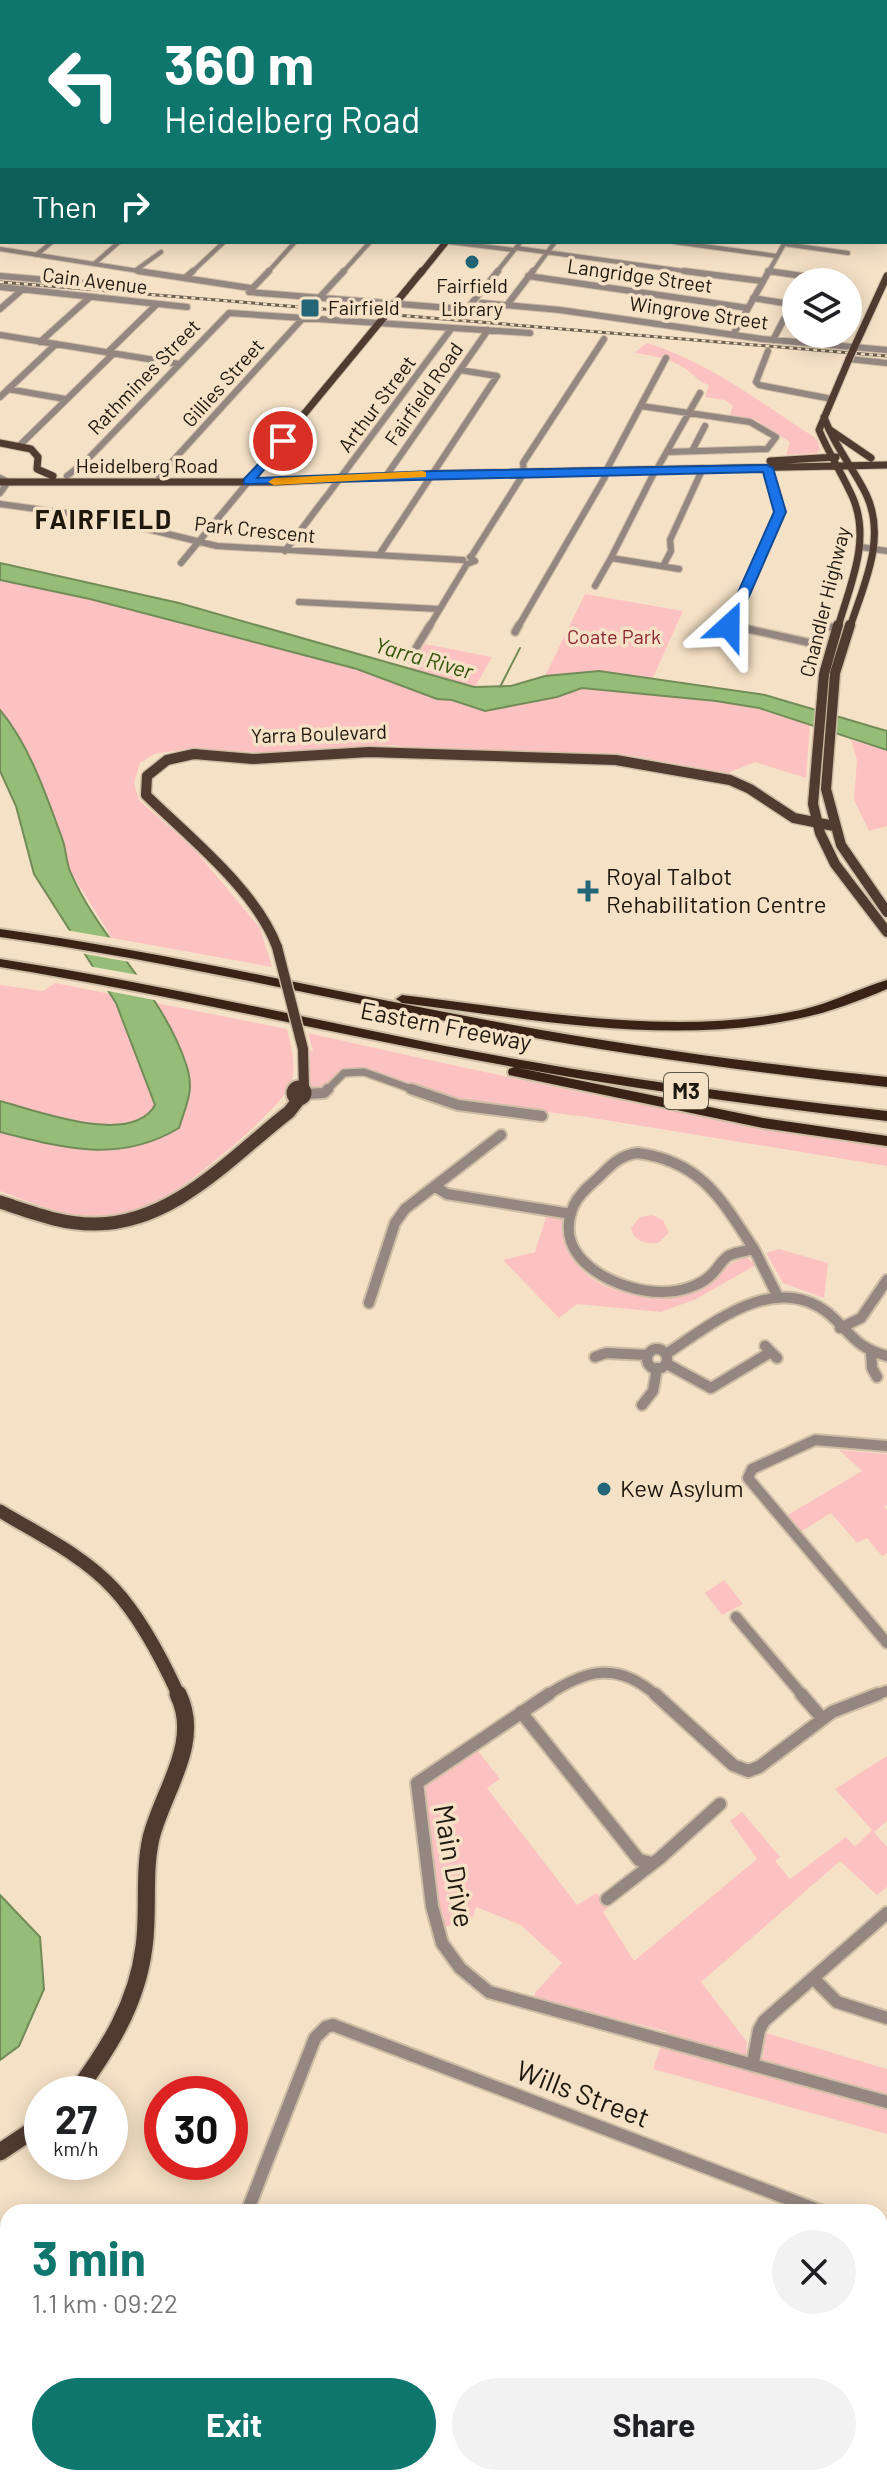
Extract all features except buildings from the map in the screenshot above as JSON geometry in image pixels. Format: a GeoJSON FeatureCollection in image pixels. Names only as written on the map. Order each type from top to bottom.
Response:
{"type":"FeatureCollection","features":[{"type":"Feature","properties":{"kind":"highway","name":"Eastern Freeway"},"geometry":{"type":"LineString","coordinates":[[0,933],[169,960],[628,1049],[887,1082]]}},
{"type":"Feature","properties":{"kind":"highway","name":"Eastern Freeway"},"geometry":{"type":"LineString","coordinates":[[0,963],[194,997],[442,1049],[657,1087],[887,1116]]}},
{"type":"Feature","properties":{"kind":"highway"},"geometry":{"type":"LineString","coordinates":[[856,996],[887,975]]}},
{"type":"Feature","properties":{"kind":"highway"},"geometry":{"type":"LineString","coordinates":[[357,998],[417,1001],[571,1021],[683,1025],[779,1018],[887,984]]}},
{"type":"Feature","properties":{"kind":"highway"},"geometry":{"type":"LineString","coordinates":[[442,1049],[491,1067],[645,1101],[763,1123],[887,1141]]}},
{"type":"Feature","properties":{"kind":"main road"},"geometry":{"type":"LineString","coordinates":[[250,480],[446,244]]}},
{"type":"Feature","properties":{"kind":"main road"},"geometry":{"type":"LineString","coordinates":[[824,417],[887,276]]}},
{"type":"Feature","properties":{"kind":"main road","name":"Chandler Highway"},"geometry":{"type":"LineString","coordinates":[[824,417],[827,429],[858,477],[876,515],[875,549],[827,686],[813,804],[816,820],[839,870],[887,932]]}},
{"type":"Feature","properties":{"kind":"main road","name":"Chandler Highway"},"geometry":{"type":"LineString","coordinates":[[824,417],[819,423],[819,433],[863,523],[861,547],[829,626],[826,789],[833,822],[850,862],[887,912]]}},
{"type":"Feature","properties":{"kind":"main road"},"geometry":{"type":"LineString","coordinates":[[827,429],[871,458]]}},
{"type":"Feature","properties":{"kind":"main road"},"geometry":{"type":"LineString","coordinates":[[0,443],[29,454],[37,469],[53,476]]}},
{"type":"Feature","properties":{"kind":"main road"},"geometry":{"type":"LineString","coordinates":[[29,454],[26,476],[44,481]]}},
{"type":"Feature","properties":{"kind":"main road"},"geometry":{"type":"LineString","coordinates":[[270,456],[268,468],[279,477]]}},
{"type":"Feature","properties":{"kind":"main road","name":"Heidelberg Road"},"geometry":{"type":"LineString","coordinates":[[716,468],[770,464],[819,467],[845,457],[887,458]]}},
{"type":"Feature","properties":{"kind":"main road"},"geometry":{"type":"LineString","coordinates":[[770,464],[834,462]]}},
{"type":"Feature","properties":{"kind":"main road","name":"Heidelberg Road"},"geometry":{"type":"LineString","coordinates":[[834,462],[851,466],[887,466]]}},
{"type":"Feature","properties":{"kind":"main road","name":"Heidelberg Road"},"geometry":{"type":"LineString","coordinates":[[2,484],[341,478],[770,464]]}},
{"type":"Feature","properties":{"kind":"main road"},"geometry":{"type":"LineString","coordinates":[[858,477],[887,466]]}},
{"type":"Feature","properties":{"kind":"main road"},"geometry":{"type":"LineString","coordinates":[[819,467],[845,482]]}},
{"type":"Feature","properties":{"kind":"main road","name":"Heidelberg Road"},"geometry":{"type":"LineString","coordinates":[[2,484],[26,476],[67,476],[79,472],[159,476],[169,473],[250,480],[341,478]]}},
{"type":"Feature","properties":{"kind":"main road","name":"Yarra Boulevard"},"geometry":{"type":"LineString","coordinates":[[300,1093],[303,1049],[270,928],[227,875],[146,795],[147,776],[160,764],[194,754],[253,759],[369,752],[616,760],[730,780],[750,789],[796,819],[833,822]]}},
{"type":"Feature","properties":{"kind":"main road"},"geometry":{"type":"LineString","coordinates":[[781,810],[813,804]]}},
{"type":"Feature","properties":{"kind":"main road"},"geometry":{"type":"LineString","coordinates":[[0,1202],[46,1219],[78,1225],[138,1219],[182,1198],[289,1112],[300,1093]]}},
{"type":"Feature","properties":{"kind":"main road"},"geometry":{"type":"LineString","coordinates":[[0,1511],[78,1558],[114,1589],[163,1662],[187,1712],[185,1746],[151,1839],[144,1948],[136,1987],[112,2043],[88,2076]]}},
{"type":"Feature","properties":{"kind":"main road"},"geometry":{"type":"LineString","coordinates":[[0,2152],[24,2136]]}},
{"type":"Feature","properties":{"kind":"street"},"geometry":{"type":"LineString","coordinates":[[36,255],[50,244]]}},
{"type":"Feature","properties":{"kind":"street"},"geometry":{"type":"LineString","coordinates":[[94,264],[117,244]]}},
{"type":"Feature","properties":{"kind":"street"},"geometry":{"type":"LineString","coordinates":[[185,278],[222,244]]}},
{"type":"Feature","properties":{"kind":"street"},"geometry":{"type":"LineString","coordinates":[[250,290],[293,244]]}},
{"type":"Feature","properties":{"kind":"street"},"geometry":{"type":"LineString","coordinates":[[318,299],[368,244]]}},
{"type":"Feature","properties":{"kind":"street"},"geometry":{"type":"LineString","coordinates":[[463,244],[548,251],[762,281]]}},
{"type":"Feature","properties":{"kind":"street"},"geometry":{"type":"LineString","coordinates":[[508,303],[553,244]]}},
{"type":"Feature","properties":{"kind":"street"},"geometry":{"type":"LineString","coordinates":[[689,244],[776,256]]}},
{"type":"Feature","properties":{"kind":"street"},"geometry":{"type":"LineString","coordinates":[[733,335],[783,244]]}},
{"type":"Feature","properties":{"kind":"street"},"geometry":{"type":"LineString","coordinates":[[790,244],[848,253]]}},
{"type":"Feature","properties":{"kind":"street"},"geometry":{"type":"LineString","coordinates":[[1,250],[250,290],[452,310],[482,302],[516,248]]}},
{"type":"Feature","properties":{"kind":"street"},"geometry":{"type":"LineString","coordinates":[[136,270],[161,252]]}},
{"type":"Feature","properties":{"kind":"street"},"geometry":{"type":"LineString","coordinates":[[768,271],[782,273]]}},
{"type":"Feature","properties":{"kind":"street"},"geometry":{"type":"LineString","coordinates":[[0,276],[130,287]]}},
{"type":"Feature","properties":{"kind":"street","name":"Langridge Street"},"geometry":{"type":"LineString","coordinates":[[528,276],[748,308]]}},
{"type":"Feature","properties":{"kind":"street","name":"Cain Avenue"},"geometry":{"type":"LineString","coordinates":[[0,287],[187,307]]}},
{"type":"Feature","properties":{"kind":"street"},"geometry":{"type":"LineString","coordinates":[[0,309],[23,289]]}},
{"type":"Feature","properties":{"kind":"street"},"geometry":{"type":"LineString","coordinates":[[40,342],[90,297]]}},
{"type":"Feature","properties":{"kind":"street"},"geometry":{"type":"LineString","coordinates":[[753,298],[782,303]]}},
{"type":"Feature","properties":{"kind":"street","name":"Wingrove Street"},"geometry":{"type":"LineString","coordinates":[[472,307],[482,302],[508,303],[851,354],[887,350]]}},
{"type":"Feature","properties":{"kind":"street"},"geometry":{"type":"LineString","coordinates":[[29,454],[65,399],[157,304]]}},
{"type":"Feature","properties":{"kind":"street","name":"Rathmines Street"},"geometry":{"type":"LineString","coordinates":[[79,472],[226,315],[234,312],[303,318]]}},
{"type":"Feature","properties":{"kind":"street"},"geometry":{"type":"LineString","coordinates":[[303,318],[530,333]]}},
{"type":"Feature","properties":{"kind":"street","name":"Gillies Street"},"geometry":{"type":"LineString","coordinates":[[169,473],[303,318]]}},
{"type":"Feature","properties":{"kind":"street"},"geometry":{"type":"LineString","coordinates":[[773,340],[782,323]]}},
{"type":"Feature","properties":{"kind":"street","name":"Arthur Street"},"geometry":{"type":"LineString","coordinates":[[285,551],[451,329]]}},
{"type":"Feature","properties":{"kind":"street","name":"Fairfield Road"},"geometry":{"type":"LineString","coordinates":[[386,476],[488,330]]}},
{"type":"Feature","properties":{"kind":"street"},"geometry":{"type":"LineString","coordinates":[[0,335],[179,364]]}},
{"type":"Feature","properties":{"kind":"street"},"geometry":{"type":"LineString","coordinates":[[416,648],[467,560],[524,473],[523,463],[604,339]]}},
{"type":"Feature","properties":{"kind":"street"},"geometry":{"type":"LineString","coordinates":[[0,397],[56,344]]}},
{"type":"Feature","properties":{"kind":"street"},"geometry":{"type":"LineString","coordinates":[[768,351],[756,382],[759,385],[832,399]]}},
{"type":"Feature","properties":{"kind":"street"},"geometry":{"type":"LineString","coordinates":[[851,354],[885,362]]}},
{"type":"Feature","properties":{"kind":"street"},"geometry":{"type":"LineString","coordinates":[[515,632],[605,477],[605,471],[666,358]]}},
{"type":"Feature","properties":{"kind":"street"},"geometry":{"type":"LineString","coordinates":[[379,555],[497,376],[460,370]]}},
{"type":"Feature","properties":{"kind":"street"},"geometry":{"type":"LineString","coordinates":[[8,389],[65,399]]}},
{"type":"Feature","properties":{"kind":"street"},"geometry":{"type":"LineString","coordinates":[[595,586],[700,393]]}},
{"type":"Feature","properties":{"kind":"street"},"geometry":{"type":"LineString","coordinates":[[641,406],[750,422],[776,437],[769,449],[667,452]]}},
{"type":"Feature","properties":{"kind":"street"},"geometry":{"type":"LineString","coordinates":[[692,451],[705,426]]}},
{"type":"Feature","properties":{"kind":"street"},"geometry":{"type":"LineString","coordinates":[[770,464],[780,512],[729,624],[731,628],[807,643],[819,641],[829,626]]}},
{"type":"Feature","properties":{"kind":"street"},"geometry":{"type":"LineString","coordinates":[[663,566],[671,551],[670,540],[703,468]]}},
{"type":"Feature","properties":{"kind":"street"},"geometry":{"type":"LineString","coordinates":[[181,563],[250,480]]}},
{"type":"Feature","properties":{"kind":"street","name":"Park Crescent"},"geometry":{"type":"LineString","coordinates":[[0,504],[102,518],[197,542],[285,551],[467,560]]}},
{"type":"Feature","properties":{"kind":"street"},"geometry":{"type":"LineString","coordinates":[[861,547],[887,551]]}},
{"type":"Feature","properties":{"kind":"street"},"geometry":{"type":"LineString","coordinates":[[611,558],[679,569]]}},
{"type":"Feature","properties":{"kind":"street"},"geometry":{"type":"LineString","coordinates":[[299,602],[439,609]]}},
{"type":"Feature","properties":{"kind":"street"},"geometry":{"type":"LineString","coordinates":[[300,1093],[324,1093],[344,1073],[364,1072],[458,1105],[542,1116]]}},
{"type":"Feature","properties":{"kind":"street"},"geometry":{"type":"LineString","coordinates":[[369,1303],[395,1223],[405,1209],[501,1135]]}},
{"type":"Feature","properties":{"kind":"street"},"geometry":{"type":"LineString","coordinates":[[755,1249],[727,1257],[713,1273],[690,1287],[667,1292],[630,1289],[606,1280],[582,1260],[570,1239],[571,1214],[584,1191],[615,1161],[633,1153],[651,1153],[715,1191],[755,1249],[777,1295]]}},
{"type":"Feature","properties":{"kind":"street"},"geometry":{"type":"LineString","coordinates":[[436,1187],[447,1194],[571,1214]]}},
{"type":"Feature","properties":{"kind":"street"},"geometry":{"type":"LineString","coordinates":[[840,1328],[861,1318],[887,1280]]}},
{"type":"Feature","properties":{"kind":"street"},"geometry":{"type":"LineString","coordinates":[[647,1355],[648,1364],[663,1362],[753,1303],[777,1295],[810,1300],[822,1307],[848,1339],[871,1353],[887,1356]]}},
{"type":"Feature","properties":{"kind":"street"},"geometry":{"type":"LineString","coordinates":[[595,1357],[606,1353],[647,1355],[657,1350],[663,1362],[711,1388],[771,1352]]}},
{"type":"Feature","properties":{"kind":"street"},"geometry":{"type":"LineString","coordinates":[[871,1353],[872,1368],[877,1377]]}},
{"type":"Feature","properties":{"kind":"street"},"geometry":{"type":"LineString","coordinates":[[642,1405],[653,1391],[663,1362]]}},
{"type":"Feature","properties":{"kind":"street"},"geometry":{"type":"LineString","coordinates":[[887,1446],[815,1440],[748,1473],[752,1485],[887,1643]]}},
{"type":"Feature","properties":{"kind":"street"},"geometry":{"type":"LineString","coordinates":[[736,1617],[821,1717]]}},
{"type":"Feature","properties":{"kind":"street","name":"Main Drive"},"geometry":{"type":"LineString","coordinates":[[887,1691],[860,1698],[821,1717],[758,1768],[748,1771],[733,1765],[644,1684],[622,1674],[584,1674],[521,1712],[417,1783],[418,1812],[432,1906],[442,1943],[460,1968],[489,1992],[887,2102]]}},
{"type":"Feature","properties":{"kind":"street"},"geometry":{"type":"LineString","coordinates":[[521,1712],[639,1860],[652,1863]]}},
{"type":"Feature","properties":{"kind":"street"},"geometry":{"type":"LineString","coordinates":[[607,1899],[720,1804]]}},
{"type":"Feature","properties":{"kind":"street"},"geometry":{"type":"LineString","coordinates":[[753,2063],[761,2025],[887,1913]]}},
{"type":"Feature","properties":{"kind":"street"},"geometry":{"type":"LineString","coordinates":[[813,1978],[837,2002],[887,2018]]}},
{"type":"Feature","properties":{"kind":"street","name":"Wills Street"},"geometry":{"type":"LineString","coordinates":[[250,2204],[312,2045],[326,2027],[346,2028],[802,2204]]}},
{"type":"Feature","properties":{"kind":"green space"},"geometry":{"type":"Polygon","coordinates":[[[647,343],[693,361],[735,385],[817,439],[820,450],[817,453],[786,455],[790,442],[757,421],[729,417],[733,406],[725,400],[705,397],[709,385],[683,367],[659,357],[634,353],[647,343]]]}},
{"type":"Feature","properties":{"kind":"green space"},"geometry":{"type":"Polygon","coordinates":[[[0,580],[90,599],[357,669],[437,698],[485,711],[557,697],[582,688],[739,703],[810,725],[806,778],[755,762],[728,773],[627,755],[412,749],[393,745],[265,753],[195,748],[154,754],[140,763],[134,783],[139,800],[194,849],[260,928],[272,967],[112,938],[69,869],[64,843],[16,730],[0,710],[0,580]]]}},
{"type":"Feature","properties":{"kind":"green space","name":"Coate Park"},"geometry":{"type":"Polygon","coordinates":[[[585,594],[683,611],[652,680],[599,671],[545,676],[585,594]]]}},
{"type":"Feature","properties":{"kind":"green space"},"geometry":{"type":"Polygon","coordinates":[[[425,644],[492,657],[475,687],[409,669],[425,644]]]}},
{"type":"Feature","properties":{"kind":"green space"},"geometry":{"type":"Polygon","coordinates":[[[851,740],[887,750],[887,826],[869,831],[854,800],[857,760],[851,740]]]}},
{"type":"Feature","properties":{"kind":"green space"},"geometry":{"type":"Polygon","coordinates":[[[55,983],[287,1029],[292,1049],[291,1083],[272,1109],[217,1159],[163,1198],[132,1211],[79,1215],[0,1191],[0,985],[43,991],[55,983]]]}},
{"type":"Feature","properties":{"kind":"green space"},"geometry":{"type":"Polygon","coordinates":[[[308,1033],[669,1110],[887,1146],[887,1166],[587,1117],[457,1101],[362,1068],[342,1070],[322,1090],[309,1090],[310,1051],[313,1051],[308,1033]]]}},
{"type":"Feature","properties":{"kind":"green space"},"geometry":{"type":"Polygon","coordinates":[[[652,1215],[663,1220],[669,1233],[658,1243],[641,1241],[634,1236],[631,1228],[640,1217],[652,1215]]]}},
{"type":"Feature","properties":{"kind":"green space"},"geometry":{"type":"Polygon","coordinates":[[[546,1217],[562,1219],[572,1256],[583,1270],[596,1281],[628,1293],[690,1292],[739,1259],[746,1257],[756,1265],[696,1299],[661,1312],[577,1304],[559,1318],[503,1260],[535,1252],[546,1217]]]}},
{"type":"Feature","properties":{"kind":"green space"},"geometry":{"type":"Polygon","coordinates":[[[779,1249],[828,1263],[824,1298],[783,1283],[766,1253],[779,1249]]]}},
{"type":"Feature","properties":{"kind":"green space"},"geometry":{"type":"Polygon","coordinates":[[[839,1450],[887,1454],[887,1505],[884,1507],[887,1510],[887,1553],[882,1556],[867,1538],[857,1543],[831,1513],[795,1535],[781,1519],[862,1471],[839,1450]]]}},
{"type":"Feature","properties":{"kind":"green space"},"geometry":{"type":"Polygon","coordinates":[[[724,1580],[743,1604],[722,1615],[705,1593],[724,1580]]]}},
{"type":"Feature","properties":{"kind":"green space"},"geometry":{"type":"Polygon","coordinates":[[[475,1747],[500,1779],[487,1788],[577,1905],[597,1893],[608,1908],[603,1912],[634,1961],[757,1859],[730,1821],[742,1812],[780,1857],[775,1861],[790,1879],[846,1837],[854,1846],[857,1845],[872,1830],[835,1789],[887,1756],[887,1821],[874,1832],[887,1847],[887,1887],[877,1895],[840,1861],[701,1982],[747,2042],[746,2052],[763,2057],[766,2033],[887,2069],[887,2134],[653,2069],[666,2031],[534,1999],[535,1993],[562,1963],[521,1925],[476,1907],[473,1917],[443,1928],[425,1807],[426,1780],[475,1747]]]}},
{"type":"Feature","properties":{"kind":"shaded area"},"geometry":{"type":"Polygon","coordinates":[[[0,563],[179,603],[474,687],[511,686],[545,676],[599,671],[765,695],[887,731],[887,750],[759,708],[582,688],[557,697],[485,711],[452,700],[437,699],[357,669],[90,599],[0,580],[0,563]]]}},
{"type":"Feature","properties":{"kind":"shaded area"},"geometry":{"type":"Polygon","coordinates":[[[0,710],[37,772],[63,841],[70,871],[82,896],[162,1013],[186,1064],[190,1089],[179,1128],[157,1139],[135,1146],[91,1150],[0,1132],[0,1101],[59,1118],[106,1125],[126,1124],[143,1117],[155,1105],[116,1003],[34,874],[16,806],[0,771],[0,710]]]}},
{"type":"Feature","properties":{"kind":"shaded area"},"geometry":{"type":"Polygon","coordinates":[[[0,1895],[40,1937],[44,1989],[19,2046],[0,2060],[0,1895]]]}},
{"type":"Feature","properties":{"kind":"pier"},"geometry":{"type":"Polygon","coordinates":[[[65,930],[118,939],[135,963],[80,953],[65,930]]]}},
{"type":"Feature","properties":{"kind":"pier"},"geometry":{"type":"Polygon","coordinates":[[[88,966],[144,976],[159,1001],[103,990],[88,966]]]}},
{"type":"Feature","properties":{"kind":"waterway"},"geometry":{"type":"LineString","coordinates":[[500,687],[520,648]]}},
{"type":"Feature","properties":{"kind":"railway"},"geometry":{"type":"LineString","coordinates":[[0,282],[887,356]]}},
{"type":"Feature","properties":{"kind":"slow traffic"},"geometry":{"type":"LineString","coordinates":[[274,482],[422,475]]}},
{"type":"Feature","properties":{"kind":"place","name":"Fairfield Library"},"geometry":{"type":"Point","coordinates":[472,262]}},
{"type":"Feature","properties":{"kind":"place","name":"Fairfield"},"geometry":{"type":"Point","coordinates":[310,308]}},
{"type":"Feature","properties":{"kind":"place","name":"Royal Talbot Rehabilitation Centre"},"geometry":{"type":"Point","coordinates":[588,891]}},
{"type":"Feature","properties":{"kind":"place","name":"Kew Asylum"},"geometry":{"type":"Point","coordinates":[604,1489]}},
{"type":"Feature","properties":{"kind":"district","name":"FAIRFIELD"},"geometry":{"type":"Point","coordinates":[104,520]}},
{"type":"Feature","properties":{"kind":"route"},"geometry":{"type":"LineString","coordinates":[[283,441],[248,482],[435,474],[767,468],[780,512],[729,626]]}},
{"type":"Feature","properties":{"kind":"water label","name":"Yarra River"},"geometry":{"type":"Point","coordinates":[424,658]}}]}
